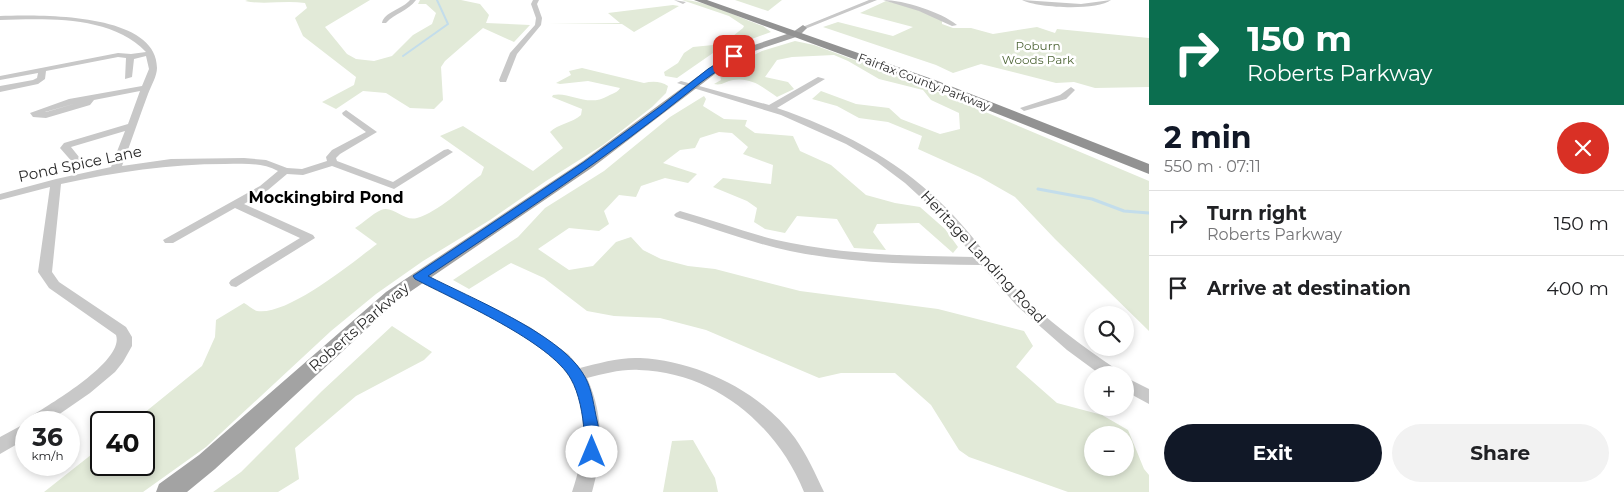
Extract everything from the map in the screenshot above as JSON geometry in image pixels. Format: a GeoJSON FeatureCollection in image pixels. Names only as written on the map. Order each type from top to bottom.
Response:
{"type":"FeatureCollection","features":[{"type":"Feature","properties":{"kind":"highway","name":"Fairfax County Parkway"},"geometry":{"type":"LineString","coordinates":[[698,0],[1024,108],[1149,157]]}},
{"type":"Feature","properties":{"kind":"highway","name":"Fairfax County Parkway"},"geometry":{"type":"LineString","coordinates":[[720,0],[1149,169]]}},
{"type":"Feature","properties":{"kind":"main road","name":"Roberts Parkway"},"geometry":{"type":"LineString","coordinates":[[168,492],[208,462],[364,319],[420,276],[530,204],[637,127],[686,85],[734,56],[796,31]]}},
{"type":"Feature","properties":{"kind":"street"},"geometry":{"type":"LineString","coordinates":[[384,22],[388,17],[409,5],[413,0]]}},
{"type":"Feature","properties":{"kind":"street"},"geometry":{"type":"LineString","coordinates":[[503,80],[514,53],[538,25],[539,18],[534,4],[536,0]]}},
{"type":"Feature","properties":{"kind":"street"},"geometry":{"type":"LineString","coordinates":[[796,31],[874,0]]}},
{"type":"Feature","properties":{"kind":"street"},"geometry":{"type":"LineString","coordinates":[[886,0],[936,15],[954,25]]}},
{"type":"Feature","properties":{"kind":"street"},"geometry":{"type":"LineString","coordinates":[[1025,0],[1075,5],[1105,3],[1108,0]]}},
{"type":"Feature","properties":{"kind":"street"},"geometry":{"type":"LineString","coordinates":[[0,18],[66,20],[100,25],[132,35],[144,43],[153,61],[153,69],[115,170]]}},
{"type":"Feature","properties":{"kind":"street"},"geometry":{"type":"LineString","coordinates":[[0,78],[118,55],[127,55],[130,58],[150,53]]}},
{"type":"Feature","properties":{"kind":"street"},"geometry":{"type":"LineString","coordinates":[[128,77],[130,58]]}},
{"type":"Feature","properties":{"kind":"street"},"geometry":{"type":"LineString","coordinates":[[0,89],[35,82],[41,79],[42,70]]}},
{"type":"Feature","properties":{"kind":"street"},"geometry":{"type":"LineString","coordinates":[[770,108],[821,79]]}},
{"type":"Feature","properties":{"kind":"street","name":"Heritage Landing Road"},"geometry":{"type":"LineString","coordinates":[[686,85],[770,108],[826,131],[883,163],[935,203],[963,233],[1008,290],[1033,314],[1099,366]]}},
{"type":"Feature","properties":{"kind":"street"},"geometry":{"type":"LineString","coordinates":[[91,98],[87,103],[46,114],[36,115],[34,113],[69,102],[145,88]]}},
{"type":"Feature","properties":{"kind":"street"},"geometry":{"type":"LineString","coordinates":[[1024,108],[1062,97],[1071,90]]}},
{"type":"Feature","properties":{"kind":"street"},"geometry":{"type":"LineString","coordinates":[[332,163],[331,157],[336,152],[372,132],[346,113]]}},
{"type":"Feature","properties":{"kind":"street"},"geometry":{"type":"LineString","coordinates":[[78,162],[65,148],[67,145],[131,126]]}},
{"type":"Feature","properties":{"kind":"street"},"geometry":{"type":"LineString","coordinates":[[168,240],[264,188],[285,171],[303,172],[332,163],[394,186],[448,152]]}},
{"type":"Feature","properties":{"kind":"street","name":"Pond Spice Lane"},"geometry":{"type":"LineString","coordinates":[[0,197],[56,182],[115,170],[160,164],[221,160],[268,163],[276,165],[285,171]]}},
{"type":"Feature","properties":{"kind":"street"},"geometry":{"type":"LineString","coordinates":[[51,411],[108,368],[121,354],[125,337],[121,331],[54,285],[46,277],[45,272],[56,182]]}},
{"type":"Feature","properties":{"kind":"street"},"geometry":{"type":"LineString","coordinates":[[235,204],[309,238],[236,283]]}},
{"type":"Feature","properties":{"kind":"street"},"geometry":{"type":"LineString","coordinates":[[680,215],[768,241],[842,255],[885,259],[985,261]]}},
{"type":"Feature","properties":{"kind":"street"},"geometry":{"type":"LineString","coordinates":[[420,276],[534,336],[562,359],[577,375],[590,414],[592,431],[589,469],[582,492]]}},
{"type":"Feature","properties":{"kind":"street"},"geometry":{"type":"LineString","coordinates":[[577,375],[607,367],[641,364],[670,368],[713,382],[739,398],[772,425],[792,448],[805,470],[814,492]]}},
{"type":"Feature","properties":{"kind":"street"},"geometry":{"type":"LineString","coordinates":[[1134,388],[1149,397]]}},
{"type":"Feature","properties":{"kind":"street"},"geometry":{"type":"LineString","coordinates":[[0,446],[15,437]]}},
{"type":"Feature","properties":{"kind":"green space"},"geometry":{"type":"Polygon","coordinates":[[[370,0],[325,27],[347,54],[356,59],[374,61],[392,56],[413,35],[432,24],[436,13],[426,4],[418,4],[420,0],[461,0],[480,4],[489,15],[486,23],[530,25],[514,42],[483,28],[445,61],[441,67],[443,100],[434,109],[410,108],[386,93],[363,91],[336,109],[322,102],[354,85],[356,77],[303,36],[295,18],[307,8],[305,3],[245,1],[370,0]]]}},
{"type":"Feature","properties":{"kind":"green space"},"geometry":{"type":"Polygon","coordinates":[[[682,0],[712,6],[763,26],[771,32],[713,53],[677,78],[665,76],[664,72],[678,63],[684,53],[693,47],[723,44],[744,26],[729,16],[682,0]]]}},
{"type":"Feature","properties":{"kind":"green space"},"geometry":{"type":"Polygon","coordinates":[[[735,0],[782,0],[768,11],[735,0]]]}},
{"type":"Feature","properties":{"kind":"green space","name":"Poburn Woods Park"},"geometry":{"type":"Polygon","coordinates":[[[886,1],[908,6],[942,20],[942,24],[953,28],[971,28],[993,34],[1037,27],[1055,33],[1057,29],[1149,38],[1149,87],[1095,88],[1074,82],[1056,83],[981,64],[953,73],[936,65],[823,27],[838,22],[893,36],[913,27],[860,13],[886,1]]]}},
{"type":"Feature","properties":{"kind":"green space"},"geometry":{"type":"Polygon","coordinates":[[[673,5],[679,6],[634,32],[622,24],[548,24],[620,23],[608,13],[673,5]]]}},
{"type":"Feature","properties":{"kind":"green space"},"geometry":{"type":"Polygon","coordinates":[[[795,41],[814,45],[919,84],[1149,181],[1149,331],[1134,316],[1134,306],[1123,306],[1015,197],[980,177],[918,149],[922,136],[888,122],[859,118],[837,106],[812,99],[821,91],[856,104],[889,108],[901,119],[940,134],[960,129],[959,113],[931,100],[923,90],[879,79],[834,55],[792,57],[777,60],[765,77],[788,82],[794,89],[777,97],[751,81],[739,79],[722,84],[714,84],[721,80],[720,74],[725,70],[739,66],[748,58],[762,51],[795,41]]]}},
{"type":"Feature","properties":{"kind":"green space"},"geometry":{"type":"Polygon","coordinates":[[[582,68],[644,83],[656,82],[668,86],[666,93],[652,107],[603,145],[546,181],[490,220],[423,261],[376,294],[331,331],[206,447],[143,492],[44,492],[64,476],[80,476],[80,464],[90,456],[90,476],[155,476],[155,411],[147,411],[202,366],[215,337],[216,320],[244,303],[257,311],[270,310],[302,297],[377,244],[355,228],[374,214],[385,209],[408,218],[417,218],[442,205],[481,175],[484,167],[440,136],[463,126],[533,171],[563,148],[550,132],[581,115],[582,109],[552,97],[553,95],[559,94],[593,100],[608,96],[620,88],[588,81],[556,83],[571,75],[569,71],[582,68]]]}},
{"type":"Feature","properties":{"kind":"green space"},"geometry":{"type":"Polygon","coordinates":[[[704,96],[706,99],[703,106],[724,119],[747,120],[745,126],[755,133],[793,136],[800,151],[831,165],[866,195],[895,203],[920,207],[945,229],[958,247],[953,253],[919,223],[877,224],[873,232],[886,250],[854,248],[837,219],[797,216],[785,233],[765,229],[754,222],[757,208],[747,201],[713,187],[723,178],[771,184],[773,165],[743,154],[748,147],[732,133],[719,132],[700,138],[695,148],[680,150],[663,163],[697,174],[688,183],[665,178],[641,186],[636,197],[619,195],[604,211],[609,224],[599,231],[569,228],[538,249],[569,270],[593,266],[616,242],[631,237],[643,250],[661,259],[688,266],[715,269],[800,291],[938,309],[1024,331],[1033,346],[1016,367],[1057,403],[1084,410],[1084,416],[1104,416],[1121,426],[1084,426],[1084,476],[1134,476],[1134,445],[1144,469],[1149,475],[1149,492],[1068,492],[969,457],[959,450],[931,405],[895,373],[841,373],[819,378],[706,330],[660,318],[614,316],[587,311],[544,278],[511,263],[469,289],[453,280],[518,237],[545,208],[604,171],[670,117],[704,96]]]}},
{"type":"Feature","properties":{"kind":"green space"},"geometry":{"type":"Polygon","coordinates":[[[392,326],[432,352],[424,360],[356,396],[295,448],[299,479],[278,492],[213,492],[241,472],[322,391],[392,326]]]}},
{"type":"Feature","properties":{"kind":"green space"},"geometry":{"type":"Polygon","coordinates":[[[693,440],[715,478],[718,492],[663,492],[672,441],[693,440]]]}},
{"type":"Feature","properties":{"kind":"waterway"},"geometry":{"type":"LineString","coordinates":[[403,56],[448,24],[437,0]]}},
{"type":"Feature","properties":{"kind":"waterway"},"geometry":{"type":"LineString","coordinates":[[1038,189],[1092,199],[1124,211],[1149,213]]}},
{"type":"Feature","properties":{"kind":"district","name":"Mockingbird Pond"},"geometry":{"type":"Point","coordinates":[326,197]}},
{"type":"Feature","properties":{"kind":"route"},"geometry":{"type":"LineString","coordinates":[[592,452],[590,414],[583,391],[577,375],[562,359],[534,336],[420,276],[588,164],[664,108],[711,70],[734,56]]}}]}
